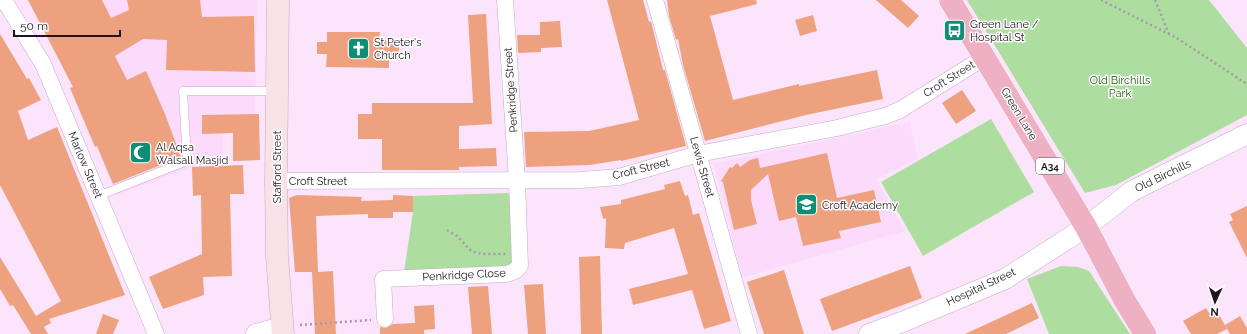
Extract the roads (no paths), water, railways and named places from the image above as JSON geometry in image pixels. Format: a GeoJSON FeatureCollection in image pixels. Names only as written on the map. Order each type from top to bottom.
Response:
{"type":"FeatureCollection","features":[{"type":"Feature","properties":{"kind":"highway","name":"Green Lane"},"geometry":{"type":"LineString","coordinates":[[950,0],[1086,227],[1125,301],[1145,334]]}},
{"type":"Feature","properties":{"kind":"main road","name":"Stafford Street"},"geometry":{"type":"LineString","coordinates":[[278,0],[276,181],[277,256],[282,330]]}},
{"type":"Feature","properties":{"kind":"street","name":"Marlow Street"},"geometry":{"type":"LineString","coordinates":[[4,0],[43,64],[156,334]]}},
{"type":"Feature","properties":{"kind":"street","name":"Penkridge Street"},"geometry":{"type":"LineString","coordinates":[[505,0],[517,180]]}},
{"type":"Feature","properties":{"kind":"street","name":"Lewis Street"},"geometry":{"type":"LineString","coordinates":[[655,0],[749,334]]}},
{"type":"Feature","properties":{"kind":"street","name":"Croft Street"},"geometry":{"type":"LineString","coordinates":[[276,181],[581,180],[619,177],[698,154],[837,128],[885,116],[900,110],[985,57]]}},
{"type":"Feature","properties":{"kind":"street","name":"Old Birchills"},"geometry":{"type":"LineString","coordinates":[[1086,227],[1132,191],[1247,134]]}},
{"type":"Feature","properties":{"kind":"street","name":"Penkridge Close"},"geometry":{"type":"LineString","coordinates":[[385,319],[383,279],[507,274],[515,271],[520,266],[517,180]]}},
{"type":"Feature","properties":{"kind":"street","name":"Hospital Street"},"geometry":{"type":"LineString","coordinates":[[869,334],[905,321],[1005,279],[1086,227]]}},
{"type":"Feature","properties":{"kind":"street"},"geometry":{"type":"LineString","coordinates":[[256,334],[282,330]]}},
{"type":"Feature","properties":{"kind":"lane"},"geometry":{"type":"LineString","coordinates":[[98,196],[187,161],[183,91],[277,91]]}},
{"type":"Feature","properties":{"kind":"place","name":"Green Lane / Hospital St"},"geometry":{"type":"Point","coordinates":[954,30]}},
{"type":"Feature","properties":{"kind":"place","name":"St Peter's Church"},"geometry":{"type":"Point","coordinates":[358,48]}},
{"type":"Feature","properties":{"kind":"place","name":"Al Aqsa Walsall Masjid"},"geometry":{"type":"Point","coordinates":[140,153]}},
{"type":"Feature","properties":{"kind":"place","name":"Croft Academy"},"geometry":{"type":"Point","coordinates":[807,205]}},
{"type":"Feature","properties":{"kind":"park label","name":"Old Birchills Park"},"geometry":{"type":"Point","coordinates":[1120,86]}}]}
